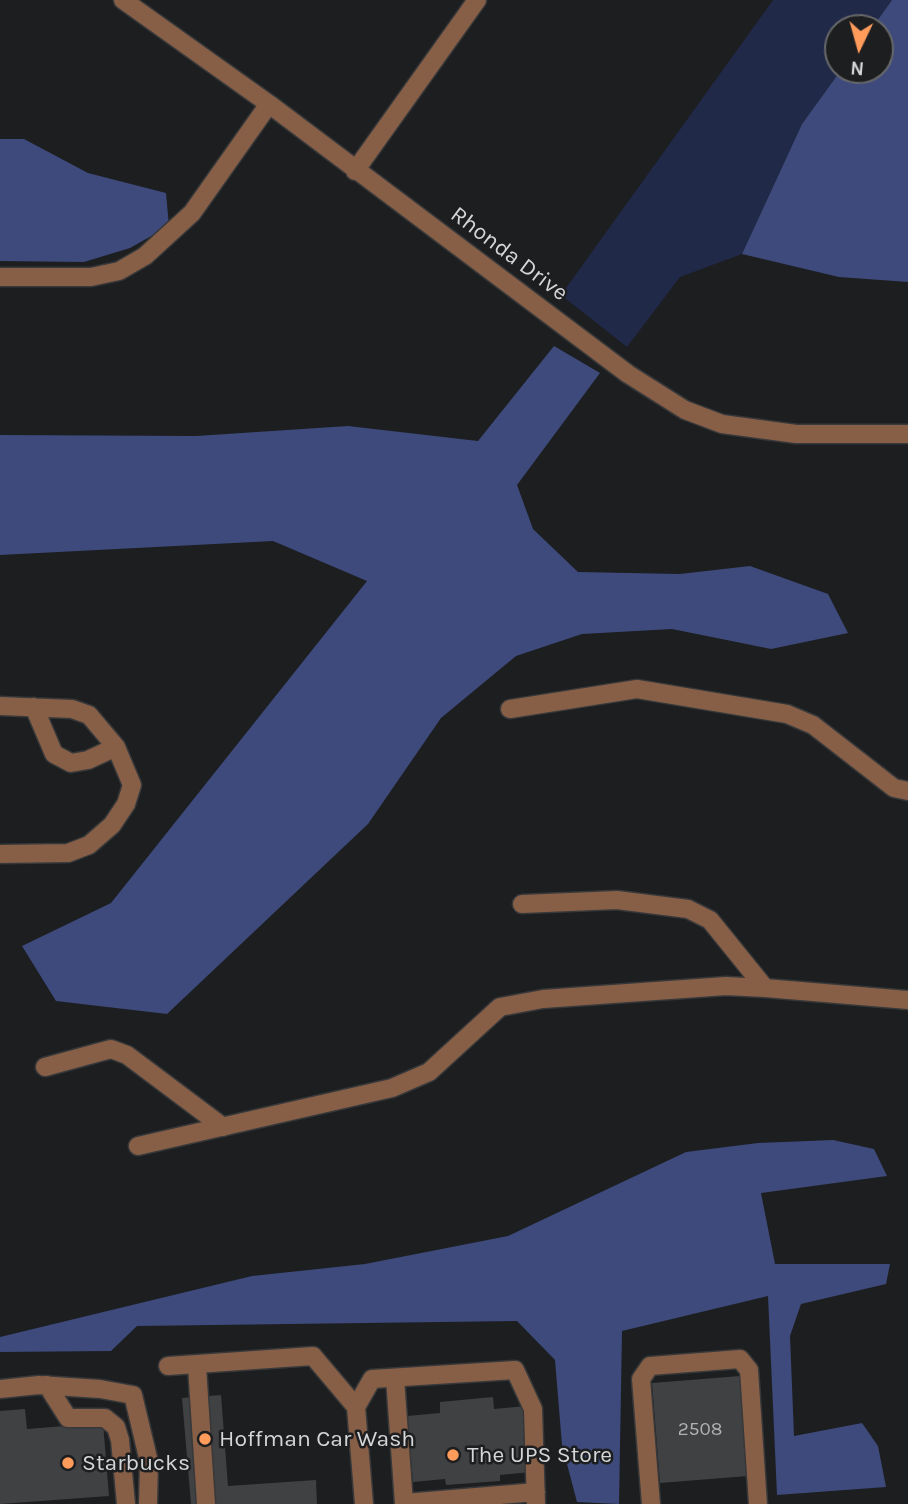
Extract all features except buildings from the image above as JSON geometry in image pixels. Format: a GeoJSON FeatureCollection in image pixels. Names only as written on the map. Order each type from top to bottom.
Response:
{"type":"FeatureCollection","features":[{"type":"Feature","properties":{"kind":"street","name":"Rhonda Drive"},"geometry":{"type":"LineString","coordinates":[[123,0],[269,104],[628,374],[685,411],[722,424],[796,434],[908,434]]}},
{"type":"Feature","properties":{"kind":"street"},"geometry":{"type":"LineString","coordinates":[[355,170],[477,0]]}},
{"type":"Feature","properties":{"kind":"street"},"geometry":{"type":"LineString","coordinates":[[0,277],[91,277],[119,271],[145,257],[192,213],[269,104]]}},
{"type":"Feature","properties":{"kind":"street"},"geometry":{"type":"LineString","coordinates":[[510,709],[638,689],[787,714],[813,725],[894,788],[908,792]]}},
{"type":"Feature","properties":{"kind":"street"},"geometry":{"type":"LineString","coordinates":[[0,706],[72,709],[89,715],[117,747],[132,785],[126,804],[112,825],[89,845],[68,853],[0,854]]}},
{"type":"Feature","properties":{"kind":"street"},"geometry":{"type":"LineString","coordinates":[[34,707],[54,754],[71,762],[88,760],[117,747]]}},
{"type":"Feature","properties":{"kind":"street"},"geometry":{"type":"LineString","coordinates":[[522,904],[617,900],[688,909],[710,920],[765,988]]}},
{"type":"Feature","properties":{"kind":"street"},"geometry":{"type":"LineString","coordinates":[[138,1146],[392,1088],[429,1072],[500,1007],[543,999],[726,986],[908,1000]]}},
{"type":"Feature","properties":{"kind":"street"},"geometry":{"type":"LineString","coordinates":[[45,1067],[111,1049],[127,1055],[223,1127]]}},
{"type":"Feature","properties":{"kind":"street"},"geometry":{"type":"LineString","coordinates":[[168,1366],[313,1356],[356,1407]]}},
{"type":"Feature","properties":{"kind":"street"},"geometry":{"type":"LineString","coordinates":[[651,1504],[641,1379],[650,1366],[740,1359],[750,1370],[758,1504]]}},
{"type":"Feature","properties":{"kind":"street"},"geometry":{"type":"LineString","coordinates":[[197,1366],[206,1504]]}},
{"type":"Feature","properties":{"kind":"street"},"geometry":{"type":"LineString","coordinates":[[364,1504],[356,1407],[372,1379],[515,1370],[533,1409],[536,1498],[404,1504],[395,1378]]}},
{"type":"Feature","properties":{"kind":"street"},"geometry":{"type":"LineString","coordinates":[[47,1385],[68,1418],[105,1418],[116,1427],[120,1440],[126,1504]]}},
{"type":"Feature","properties":{"kind":"street"},"geometry":{"type":"LineString","coordinates":[[0,1389],[47,1385],[133,1395],[149,1462],[148,1504]]}},
{"type":"Feature","properties":{"kind":"shaded area"},"geometry":{"type":"Polygon","coordinates":[[[773,0],[892,0],[882,14],[824,14],[824,84],[831,84],[802,124],[742,254],[680,277],[627,347],[561,295],[773,0]]]}},
{"type":"Feature","properties":{"kind":"shaded area"},"geometry":{"type":"Polygon","coordinates":[[[892,0],[908,0],[908,282],[839,277],[742,254],[802,124],[831,84],[894,84],[894,14],[882,14],[892,0]]]}},
{"type":"Feature","properties":{"kind":"shaded area"},"geometry":{"type":"Polygon","coordinates":[[[0,139],[24,139],[88,173],[166,193],[169,226],[130,248],[84,262],[0,261],[0,139]]]}},
{"type":"Feature","properties":{"kind":"shaded area"},"geometry":{"type":"Polygon","coordinates":[[[554,346],[600,373],[517,485],[533,529],[578,572],[680,574],[750,566],[828,594],[848,633],[771,649],[672,629],[582,634],[516,656],[441,718],[368,824],[167,1014],[56,1001],[22,946],[111,903],[367,581],[273,541],[0,555],[0,435],[196,436],[348,426],[478,441],[554,346]]]}},
{"type":"Feature","properties":{"kind":"shaded area"},"geometry":{"type":"Polygon","coordinates":[[[833,1140],[874,1149],[887,1176],[761,1193],[775,1264],[890,1264],[886,1284],[801,1304],[790,1336],[794,1436],[862,1423],[878,1446],[886,1487],[777,1495],[768,1296],[622,1331],[619,1504],[577,1502],[562,1445],[555,1360],[517,1321],[137,1326],[111,1351],[0,1352],[0,1337],[252,1276],[365,1264],[508,1236],[686,1152],[758,1143],[833,1140]]]}},
{"type":"Feature","properties":{"kind":"place","name":"Hoffman Car Wash"},"geometry":{"type":"Point","coordinates":[205,1439]}},
{"type":"Feature","properties":{"kind":"place","name":"The UPS Store"},"geometry":{"type":"Point","coordinates":[453,1455]}},
{"type":"Feature","properties":{"kind":"place","name":"Starbucks"},"geometry":{"type":"Point","coordinates":[68,1463]}}]}
